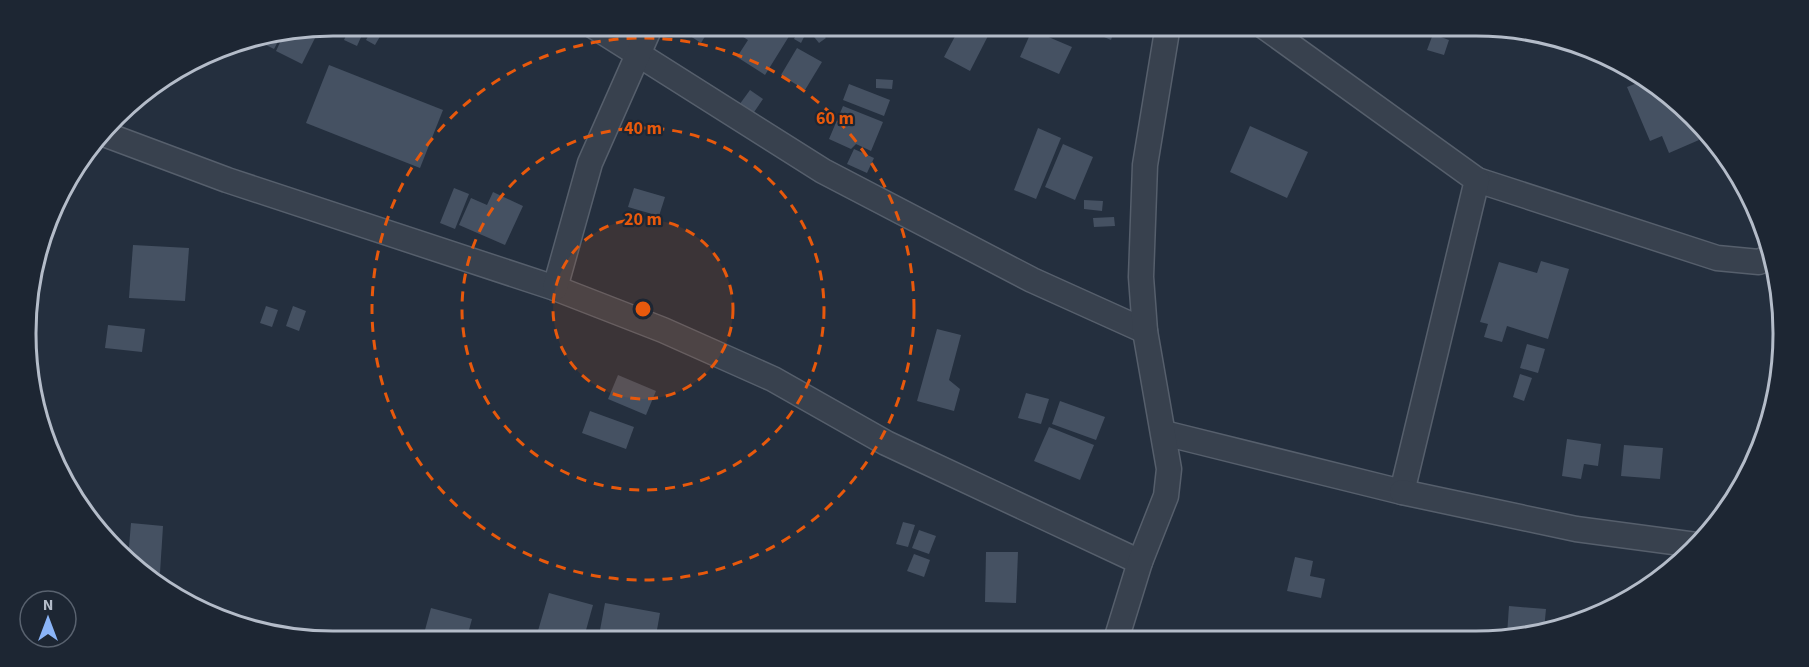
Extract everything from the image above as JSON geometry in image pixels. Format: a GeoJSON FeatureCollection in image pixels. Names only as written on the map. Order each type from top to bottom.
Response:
{"type":"FeatureCollection","features":[{"type":"Feature","properties":{"kind":"street"},"geometry":{"type":"LineString","coordinates":[[609,36],[823,171],[1032,280],[1144,331]]}},
{"type":"Feature","properties":{"kind":"street"},"geometry":{"type":"LineString","coordinates":[[555,288],[590,163],[646,36]]}},
{"type":"Feature","properties":{"kind":"street"},"geometry":{"type":"LineString","coordinates":[[1119,631],[1140,562],[1166,496],[1169,469],[1144,331],[1141,277],[1145,165],[1166,36]]}},
{"type":"Feature","properties":{"kind":"street"},"geometry":{"type":"LineString","coordinates":[[1276,36],[1477,180],[1717,258],[1759,262],[1764,260]]}},
{"type":"Feature","properties":{"kind":"street"},"geometry":{"type":"LineString","coordinates":[[111,136],[227,180],[555,288],[663,330],[773,379],[886,443],[1140,562]]}},
{"type":"Feature","properties":{"kind":"street"},"geometry":{"type":"LineString","coordinates":[[1402,492],[1477,180]]}},
{"type":"Feature","properties":{"kind":"street"},"geometry":{"type":"LineString","coordinates":[[1164,433],[1402,492],[1576,529],[1686,544]]}},
{"type":"Feature","properties":{"kind":"building"},"geometry":{"type":"Polygon","coordinates":[[[346,36],[362,36],[357,46],[344,40],[346,36]]]}},
{"type":"Feature","properties":{"kind":"building"},"geometry":{"type":"Polygon","coordinates":[[[368,36],[380,36],[375,45],[366,40],[368,36]]]}},
{"type":"Feature","properties":{"kind":"building"},"geometry":{"type":"Polygon","coordinates":[[[690,36],[705,36],[701,43],[690,36]]]}},
{"type":"Feature","properties":{"kind":"building"},"geometry":{"type":"Polygon","coordinates":[[[742,36],[789,36],[765,75],[737,57],[748,40],[742,36]]]}},
{"type":"Feature","properties":{"kind":"building"},"geometry":{"type":"Polygon","coordinates":[[[796,36],[804,36],[801,43],[794,39],[796,36]]]}},
{"type":"Feature","properties":{"kind":"building"},"geometry":{"type":"Polygon","coordinates":[[[813,36],[826,38],[819,43],[813,36]]]}},
{"type":"Feature","properties":{"kind":"building"},"geometry":{"type":"Polygon","coordinates":[[[955,36],[988,36],[970,71],[944,57],[955,36]]]}},
{"type":"Feature","properties":{"kind":"building"},"geometry":{"type":"Polygon","coordinates":[[[1029,36],[1046,36],[1072,47],[1059,74],[1020,57],[1029,36]]]}},
{"type":"Feature","properties":{"kind":"building"},"geometry":{"type":"Polygon","coordinates":[[[1432,36],[1449,40],[1444,55],[1427,50],[1432,36]]]}},
{"type":"Feature","properties":{"kind":"building"},"geometry":{"type":"Polygon","coordinates":[[[316,37],[302,64],[276,51],[281,41],[316,37]]]}},
{"type":"Feature","properties":{"kind":"building"},"geometry":{"type":"Polygon","coordinates":[[[278,42],[274,49],[265,44],[278,42]]]}},
{"type":"Feature","properties":{"kind":"building"},"geometry":{"type":"Polygon","coordinates":[[[797,48],[822,62],[805,90],[781,75],[797,48]]]}},
{"type":"Feature","properties":{"kind":"building"},"geometry":{"type":"Polygon","coordinates":[[[329,65],[443,110],[420,168],[306,123],[329,65]]]}},
{"type":"Feature","properties":{"kind":"building"},"geometry":{"type":"Polygon","coordinates":[[[876,79],[893,80],[892,89],[876,88],[876,79]]]}},
{"type":"Feature","properties":{"kind":"building"},"geometry":{"type":"Polygon","coordinates":[[[1636,83],[1657,97],[1686,123],[1699,140],[1669,153],[1662,136],[1650,141],[1627,87],[1636,83]]]}},
{"type":"Feature","properties":{"kind":"building"},"geometry":{"type":"Polygon","coordinates":[[[849,84],[890,100],[884,116],[843,100],[849,84]]]}},
{"type":"Feature","properties":{"kind":"building"},"geometry":{"type":"Polygon","coordinates":[[[750,90],[763,99],[748,121],[734,112],[750,90]]]}},
{"type":"Feature","properties":{"kind":"building"},"geometry":{"type":"Polygon","coordinates":[[[843,106],[883,122],[871,151],[856,144],[851,149],[829,139],[843,106]]]}},
{"type":"Feature","properties":{"kind":"building"},"geometry":{"type":"Polygon","coordinates":[[[1250,126],[1308,152],[1287,198],[1230,172],[1250,126]]]}},
{"type":"Feature","properties":{"kind":"building"},"geometry":{"type":"Polygon","coordinates":[[[1038,128],[1061,138],[1036,199],[1014,190],[1038,128]]]}},
{"type":"Feature","properties":{"kind":"building"},"geometry":{"type":"Polygon","coordinates":[[[1063,144],[1093,157],[1075,200],[1045,187],[1063,144]]]}},
{"type":"Feature","properties":{"kind":"building"},"geometry":{"type":"Polygon","coordinates":[[[854,149],[874,158],[867,173],[847,164],[854,149]]]}},
{"type":"Feature","properties":{"kind":"building"},"geometry":{"type":"Polygon","coordinates":[[[454,188],[469,194],[455,229],[440,223],[454,188]]]}},
{"type":"Feature","properties":{"kind":"building"},"geometry":{"type":"Polygon","coordinates":[[[634,188],[665,197],[659,216],[628,207],[634,188]]]}},
{"type":"Feature","properties":{"kind":"building"},"geometry":{"type":"Polygon","coordinates":[[[493,192],[523,206],[505,245],[459,225],[471,198],[487,205],[493,192]]]}},
{"type":"Feature","properties":{"kind":"building"},"geometry":{"type":"Polygon","coordinates":[[[1084,200],[1103,201],[1102,211],[1084,209],[1084,200]]]}},
{"type":"Feature","properties":{"kind":"building"},"geometry":{"type":"Polygon","coordinates":[[[1114,217],[1115,226],[1094,227],[1093,218],[1114,217]]]}},
{"type":"Feature","properties":{"kind":"building"},"geometry":{"type":"Polygon","coordinates":[[[133,245],[189,248],[185,301],[129,298],[133,245]]]}},
{"type":"Feature","properties":{"kind":"building"},"geometry":{"type":"Polygon","coordinates":[[[1541,261],[1569,269],[1548,339],[1507,326],[1502,342],[1484,337],[1488,324],[1480,322],[1499,262],[1537,273],[1541,261]]]}},
{"type":"Feature","properties":{"kind":"building"},"geometry":{"type":"Polygon","coordinates":[[[266,306],[278,310],[272,327],[260,323],[266,306]]]}},
{"type":"Feature","properties":{"kind":"building"},"geometry":{"type":"Polygon","coordinates":[[[293,306],[306,311],[299,331],[286,326],[293,306]]]}},
{"type":"Feature","properties":{"kind":"building"},"geometry":{"type":"Polygon","coordinates":[[[108,325],[145,329],[142,352],[105,348],[108,325]]]}},
{"type":"Feature","properties":{"kind":"building"},"geometry":{"type":"Polygon","coordinates":[[[937,329],[961,335],[949,380],[960,389],[954,411],[917,401],[937,329]]]}},
{"type":"Feature","properties":{"kind":"building"},"geometry":{"type":"Polygon","coordinates":[[[1527,344],[1545,349],[1538,373],[1520,368],[1527,344]]]}},
{"type":"Feature","properties":{"kind":"building"},"geometry":{"type":"Polygon","coordinates":[[[1520,374],[1532,378],[1524,401],[1513,397],[1520,374]]]}},
{"type":"Feature","properties":{"kind":"building"},"geometry":{"type":"Polygon","coordinates":[[[618,375],[656,391],[646,415],[608,399],[618,375]]]}},
{"type":"Feature","properties":{"kind":"building"},"geometry":{"type":"Polygon","coordinates":[[[1026,393],[1049,399],[1041,424],[1018,418],[1026,393]]]}},
{"type":"Feature","properties":{"kind":"building"},"geometry":{"type":"Polygon","coordinates":[[[1060,401],[1105,417],[1096,440],[1052,424],[1060,401]]]}},
{"type":"Feature","properties":{"kind":"building"},"geometry":{"type":"Polygon","coordinates":[[[590,411],[634,427],[626,449],[582,433],[590,411]]]}},
{"type":"Feature","properties":{"kind":"building"},"geometry":{"type":"Polygon","coordinates":[[[1049,427],[1094,445],[1080,480],[1034,461],[1049,427]]]}},
{"type":"Feature","properties":{"kind":"building"},"geometry":{"type":"Polygon","coordinates":[[[1567,439],[1601,444],[1598,466],[1584,464],[1581,479],[1562,476],[1567,439]]]}},
{"type":"Feature","properties":{"kind":"building"},"geometry":{"type":"Polygon","coordinates":[[[1624,445],[1663,448],[1660,479],[1621,476],[1624,445]]]}},
{"type":"Feature","properties":{"kind":"building"},"geometry":{"type":"Polygon","coordinates":[[[903,522],[915,525],[908,547],[896,544],[903,522]]]}},
{"type":"Feature","properties":{"kind":"building"},"geometry":{"type":"Polygon","coordinates":[[[131,523],[163,526],[160,573],[152,570],[129,549],[131,523]]]}},
{"type":"Feature","properties":{"kind":"building"},"geometry":{"type":"Polygon","coordinates":[[[919,530],[936,536],[929,554],[912,548],[919,530]]]}},
{"type":"Feature","properties":{"kind":"building"},"geometry":{"type":"Polygon","coordinates":[[[986,552],[1018,552],[1016,603],[985,602],[986,552]]]}},
{"type":"Feature","properties":{"kind":"building"},"geometry":{"type":"Polygon","coordinates":[[[914,554],[930,560],[924,577],[907,571],[914,554]]]}},
{"type":"Feature","properties":{"kind":"building"},"geometry":{"type":"Polygon","coordinates":[[[1295,557],[1313,561],[1310,576],[1325,579],[1321,598],[1287,591],[1295,557]]]}},
{"type":"Feature","properties":{"kind":"building"},"geometry":{"type":"Polygon","coordinates":[[[549,593],[593,605],[586,631],[538,631],[549,593]]]}},
{"type":"Feature","properties":{"kind":"building"},"geometry":{"type":"Polygon","coordinates":[[[605,603],[660,613],[657,631],[600,631],[605,603]]]}},
{"type":"Feature","properties":{"kind":"building"},"geometry":{"type":"Polygon","coordinates":[[[1509,606],[1546,609],[1545,623],[1507,629],[1509,606]]]}},
{"type":"Feature","properties":{"kind":"building"},"geometry":{"type":"Polygon","coordinates":[[[431,608],[472,619],[469,631],[425,631],[431,608]]]}}]}
